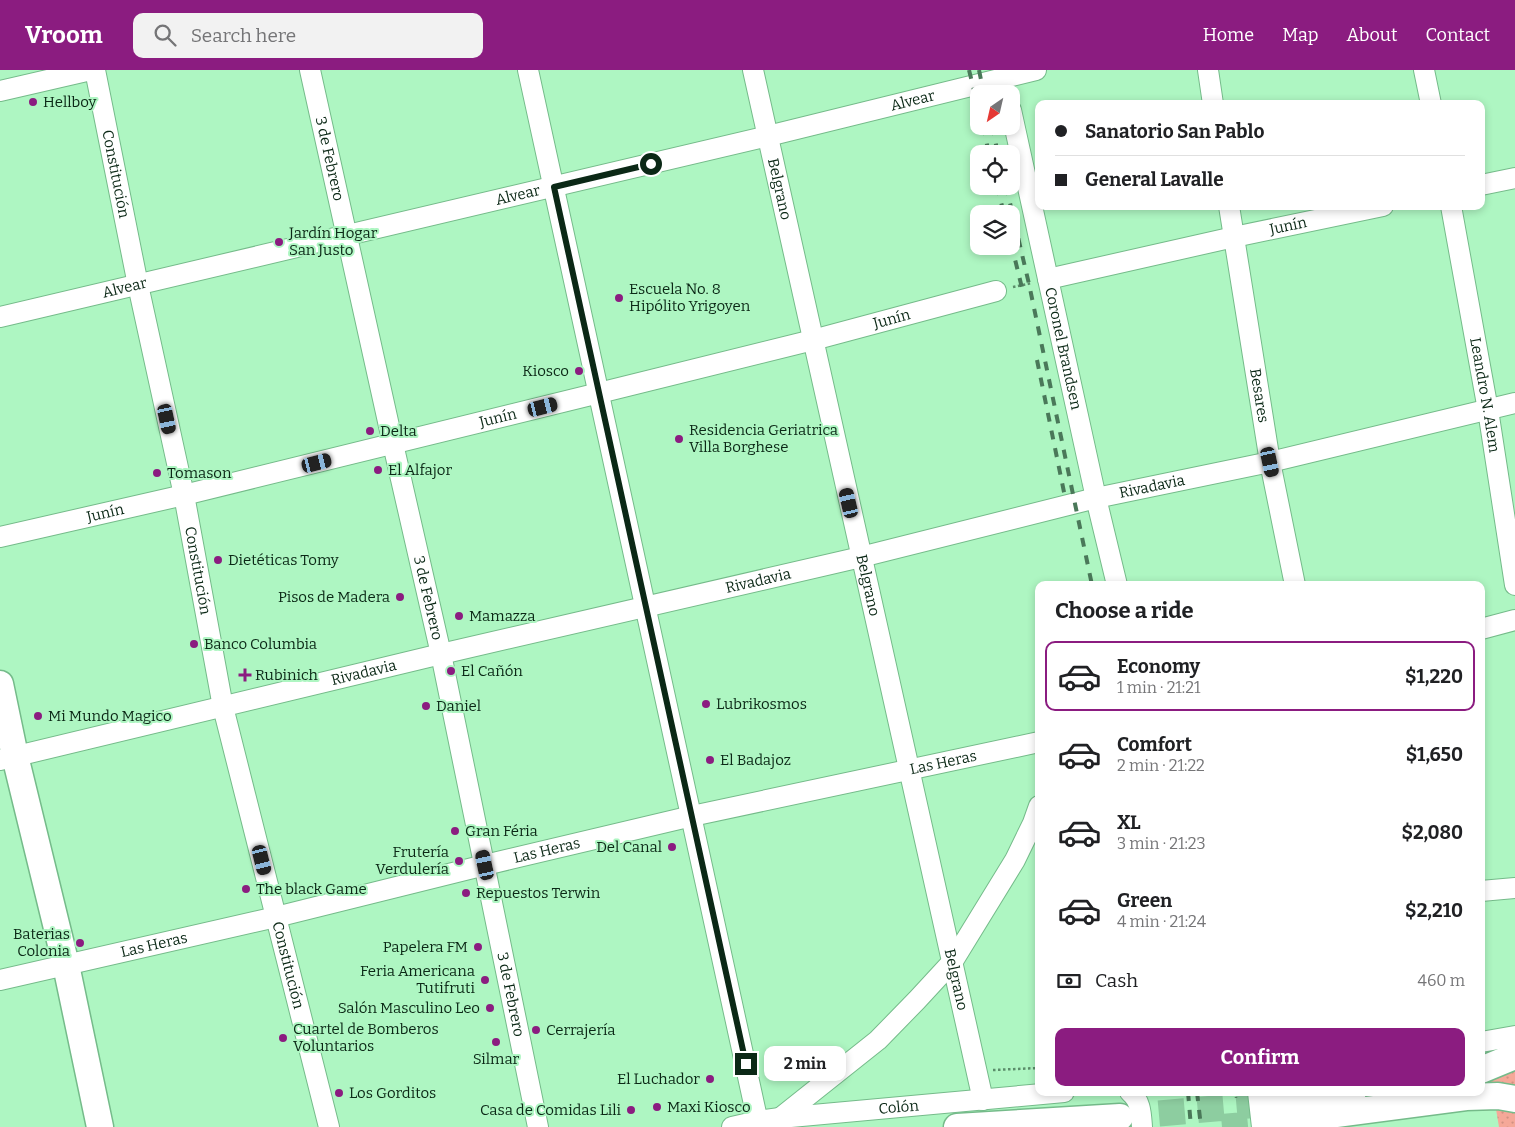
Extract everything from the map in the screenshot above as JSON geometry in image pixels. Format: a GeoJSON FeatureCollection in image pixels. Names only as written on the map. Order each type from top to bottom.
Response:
{"type":"FeatureCollection","features":[{"type":"Feature","properties":{"kind":"main road"},"geometry":{"type":"LineString","coordinates":[[0,684],[7,758],[66,965],[100,1127]]}},
{"type":"Feature","properties":{"kind":"main road"},"geometry":{"type":"LineString","coordinates":[[1485,1068],[1515,1056]]}},
{"type":"Feature","properties":{"kind":"main road"},"geometry":{"type":"LineString","coordinates":[[1268,1111],[1335,1096]]}},
{"type":"Feature","properties":{"kind":"main road"},"geometry":{"type":"LineString","coordinates":[[1268,1111],[1466,1097],[1498,1096],[1515,1099]]}},
{"type":"Feature","properties":{"kind":"main road"},"geometry":{"type":"LineString","coordinates":[[957,1127],[1131,1122]]}},
{"type":"Feature","properties":{"kind":"street"},"geometry":{"type":"LineString","coordinates":[[0,91],[91,70]]}},
{"type":"Feature","properties":{"kind":"street","name":"Constitución"},"geometry":{"type":"LineString","coordinates":[[95,70],[138,285],[184,495],[223,707],[329,1127]]}},
{"type":"Feature","properties":{"kind":"street","name":"3 de Febrero"},"geometry":{"type":"LineString","coordinates":[[310,70],[392,444],[441,654],[538,1127]]}},
{"type":"Feature","properties":{"kind":"street"},"geometry":{"type":"LineString","coordinates":[[528,70],[759,1124]]}},
{"type":"Feature","properties":{"kind":"street","name":"Belgrano"},"geometry":{"type":"LineString","coordinates":[[753,70],[983,1100]]}},
{"type":"Feature","properties":{"kind":"street","name":"Alvear"},"geometry":{"type":"LineString","coordinates":[[0,316],[1005,80],[1036,70]]}},
{"type":"Feature","properties":{"kind":"street"},"geometry":{"type":"LineString","coordinates":[[1208,70],[1213,100]]}},
{"type":"Feature","properties":{"kind":"street"},"geometry":{"type":"LineString","coordinates":[[1424,70],[1430,100]]}},
{"type":"Feature","properties":{"kind":"street","name":"Coronel Brandsen"},"geometry":{"type":"LineString","coordinates":[[1016,135],[1116,581]]}},
{"type":"Feature","properties":{"kind":"street"},"geometry":{"type":"LineString","coordinates":[[1485,184],[1515,178]]}},
{"type":"Feature","properties":{"kind":"street","name":"Besares"},"geometry":{"type":"LineString","coordinates":[[1230,210],[1270,462],[1294,581]]}},
{"type":"Feature","properties":{"kind":"street","name":"Junín"},"geometry":{"type":"LineString","coordinates":[[1048,280],[1234,237],[1364,210]]}},
{"type":"Feature","properties":{"kind":"street","name":"Leandro N. Alem"},"geometry":{"type":"LineString","coordinates":[[1452,210],[1488,410],[1515,585]]}},
{"type":"Feature","properties":{"kind":"street","name":"Junín"},"geometry":{"type":"LineString","coordinates":[[0,537],[184,495],[599,393],[813,340],[996,291]]}},
{"type":"Feature","properties":{"kind":"street","name":"Rivadavia"},"geometry":{"type":"LineString","coordinates":[[7,758],[441,654],[861,557],[1096,498],[1270,462],[1515,403]]}},
{"type":"Feature","properties":{"kind":"street"},"geometry":{"type":"LineString","coordinates":[[1485,628],[1515,620]]}},
{"type":"Feature","properties":{"kind":"street","name":"Las Heras"},"geometry":{"type":"LineString","coordinates":[[0,980],[276,917],[692,816],[1035,743]]}},
{"type":"Feature","properties":{"kind":"street"},"geometry":{"type":"LineString","coordinates":[[780,1118],[878,1040],[953,961],[1015,860],[1035,817]]}},
{"type":"Feature","properties":{"kind":"street"},"geometry":{"type":"LineString","coordinates":[[1485,891],[1515,888]]}},
{"type":"Feature","properties":{"kind":"street"},"geometry":{"type":"LineString","coordinates":[[1485,1041],[1515,1036]]}},
{"type":"Feature","properties":{"kind":"street","name":"Colón"},"geometry":{"type":"LineString","coordinates":[[732,1127],[759,1124],[780,1118],[1035,1095]]}},
{"type":"Feature","properties":{"kind":"street"},"geometry":{"type":"LineString","coordinates":[[1131,1122],[1141,1109],[1134,1096]]}},
{"type":"Feature","properties":{"kind":"path"},"geometry":{"type":"LineString","coordinates":[[996,291],[1048,280]]}},
{"type":"Feature","properties":{"kind":"path"},"geometry":{"type":"LineString","coordinates":[[977,1071],[1035,1068]]}},
{"type":"Feature","properties":{"kind":"shaded area"},"geometry":{"type":"Polygon","coordinates":[[[1515,1064],[1515,1091],[1485,1087],[1485,1077],[1515,1064]]]}},
{"type":"Feature","properties":{"kind":"shaded area"},"geometry":{"type":"Polygon","coordinates":[[[1480,1100],[1515,1106],[1515,1127],[1499,1127],[1496,1109],[1482,1111],[1480,1100]]]}},
{"type":"Feature","properties":{"kind":"tunnel"},"geometry":{"type":"LineString","coordinates":[[1120,1117],[1276,1103]]}},
{"type":"Feature","properties":{"kind":"tunnel"},"geometry":{"type":"LineString","coordinates":[[1222,1127],[1276,1122]]}},
{"type":"Feature","properties":{"kind":"railway"},"geometry":{"type":"LineString","coordinates":[[969,70],[973,85]]}},
{"type":"Feature","properties":{"kind":"railway"},"geometry":{"type":"LineString","coordinates":[[979,70],[982,85]]}},
{"type":"Feature","properties":{"kind":"railway"},"geometry":{"type":"LineString","coordinates":[[985,135],[987,145]]}},
{"type":"Feature","properties":{"kind":"railway"},"geometry":{"type":"LineString","coordinates":[[994,135],[996,145]]}},
{"type":"Feature","properties":{"kind":"railway"},"geometry":{"type":"LineString","coordinates":[[999,195],[1002,205]]}},
{"type":"Feature","properties":{"kind":"railway"},"geometry":{"type":"LineString","coordinates":[[1008,195],[1029,284],[1091,581]]}},
{"type":"Feature","properties":{"kind":"railway"},"geometry":{"type":"LineString","coordinates":[[1014,255],[1023,292]]}},
{"type":"Feature","properties":{"kind":"railway"},"geometry":{"type":"LineString","coordinates":[[1037,360],[1065,497]]}},
{"type":"Feature","properties":{"kind":"railway"},"geometry":{"type":"LineString","coordinates":[[1188,1096],[1191,1127]]}},
{"type":"Feature","properties":{"kind":"railway"},"geometry":{"type":"LineString","coordinates":[[1197,1096],[1201,1127]]}},
{"type":"Feature","properties":{"kind":"place","name":"Hellboy"},"geometry":{"type":"Point","coordinates":[33,102]}},
{"type":"Feature","properties":{"kind":"place","name":"Jardín Hogar San Justo"},"geometry":{"type":"Point","coordinates":[279,242]}},
{"type":"Feature","properties":{"kind":"place","name":"Escuela No. 8 Hipólito Yrigoyen"},"geometry":{"type":"Point","coordinates":[619,298]}},
{"type":"Feature","properties":{"kind":"place","name":"Kiosco"},"geometry":{"type":"Point","coordinates":[579,371]}},
{"type":"Feature","properties":{"kind":"place","name":"Delta"},"geometry":{"type":"Point","coordinates":[370,431]}},
{"type":"Feature","properties":{"kind":"place","name":"Residencia Geriatrica Villa Borghese"},"geometry":{"type":"Point","coordinates":[679,439]}},
{"type":"Feature","properties":{"kind":"place","name":"El Alfajor"},"geometry":{"type":"Point","coordinates":[378,470]}},
{"type":"Feature","properties":{"kind":"place","name":"Tomason"},"geometry":{"type":"Point","coordinates":[157,473]}},
{"type":"Feature","properties":{"kind":"place","name":"Dietéticas Tomy"},"geometry":{"type":"Point","coordinates":[218,560]}},
{"type":"Feature","properties":{"kind":"place","name":"Pisos de Madera"},"geometry":{"type":"Point","coordinates":[400,597]}},
{"type":"Feature","properties":{"kind":"place","name":"Mamazza"},"geometry":{"type":"Point","coordinates":[459,616]}},
{"type":"Feature","properties":{"kind":"place","name":"Banco Columbia"},"geometry":{"type":"Point","coordinates":[194,644]}},
{"type":"Feature","properties":{"kind":"place","name":"El Cañón"},"geometry":{"type":"Point","coordinates":[451,671]}},
{"type":"Feature","properties":{"kind":"place","name":"Rubinich"},"geometry":{"type":"Point","coordinates":[245,675]}},
{"type":"Feature","properties":{"kind":"place","name":"Lubrikosmos"},"geometry":{"type":"Point","coordinates":[706,704]}},
{"type":"Feature","properties":{"kind":"place","name":"Daniel"},"geometry":{"type":"Point","coordinates":[426,706]}},
{"type":"Feature","properties":{"kind":"place","name":"Mi Mundo Magico"},"geometry":{"type":"Point","coordinates":[38,716]}},
{"type":"Feature","properties":{"kind":"place","name":"El Badajoz"},"geometry":{"type":"Point","coordinates":[710,760]}},
{"type":"Feature","properties":{"kind":"place","name":"Gran Féria"},"geometry":{"type":"Point","coordinates":[455,831]}},
{"type":"Feature","properties":{"kind":"place","name":"Del Canal"},"geometry":{"type":"Point","coordinates":[672,847]}},
{"type":"Feature","properties":{"kind":"place","name":"Frutería Verdulería"},"geometry":{"type":"Point","coordinates":[459,861]}},
{"type":"Feature","properties":{"kind":"place","name":"The black Game"},"geometry":{"type":"Point","coordinates":[246,889]}},
{"type":"Feature","properties":{"kind":"place","name":"Repuestos Terwin"},"geometry":{"type":"Point","coordinates":[466,893]}},
{"type":"Feature","properties":{"kind":"place","name":"Baterias Colonia"},"geometry":{"type":"Point","coordinates":[80,943]}},
{"type":"Feature","properties":{"kind":"place","name":"Papelera FM"},"geometry":{"type":"Point","coordinates":[478,947]}},
{"type":"Feature","properties":{"kind":"place","name":"Feria Americana Tutifruti"},"geometry":{"type":"Point","coordinates":[485,980]}},
{"type":"Feature","properties":{"kind":"place","name":"Salón Masculino Leo"},"geometry":{"type":"Point","coordinates":[490,1008]}},
{"type":"Feature","properties":{"kind":"place","name":"Cerrajería"},"geometry":{"type":"Point","coordinates":[536,1030]}},
{"type":"Feature","properties":{"kind":"place","name":"Cuartel de Bomberos Voluntarios"},"geometry":{"type":"Point","coordinates":[283,1038]}},
{"type":"Feature","properties":{"kind":"place","name":"Silmar"},"geometry":{"type":"Point","coordinates":[496,1042]}},
{"type":"Feature","properties":{"kind":"place","name":"El Luchador"},"geometry":{"type":"Point","coordinates":[710,1079]}},
{"type":"Feature","properties":{"kind":"place","name":"Los Gorditos"},"geometry":{"type":"Point","coordinates":[339,1093]}},
{"type":"Feature","properties":{"kind":"place","name":"Maxi Kiosco"},"geometry":{"type":"Point","coordinates":[657,1107]}},
{"type":"Feature","properties":{"kind":"place","name":"Casa de Comidas Lili"},"geometry":{"type":"Point","coordinates":[631,1110]}},
{"type":"Feature","properties":{"kind":"route"},"geometry":{"type":"LineString","coordinates":[[651,164],[554,187],[746,1064]]}}]}
